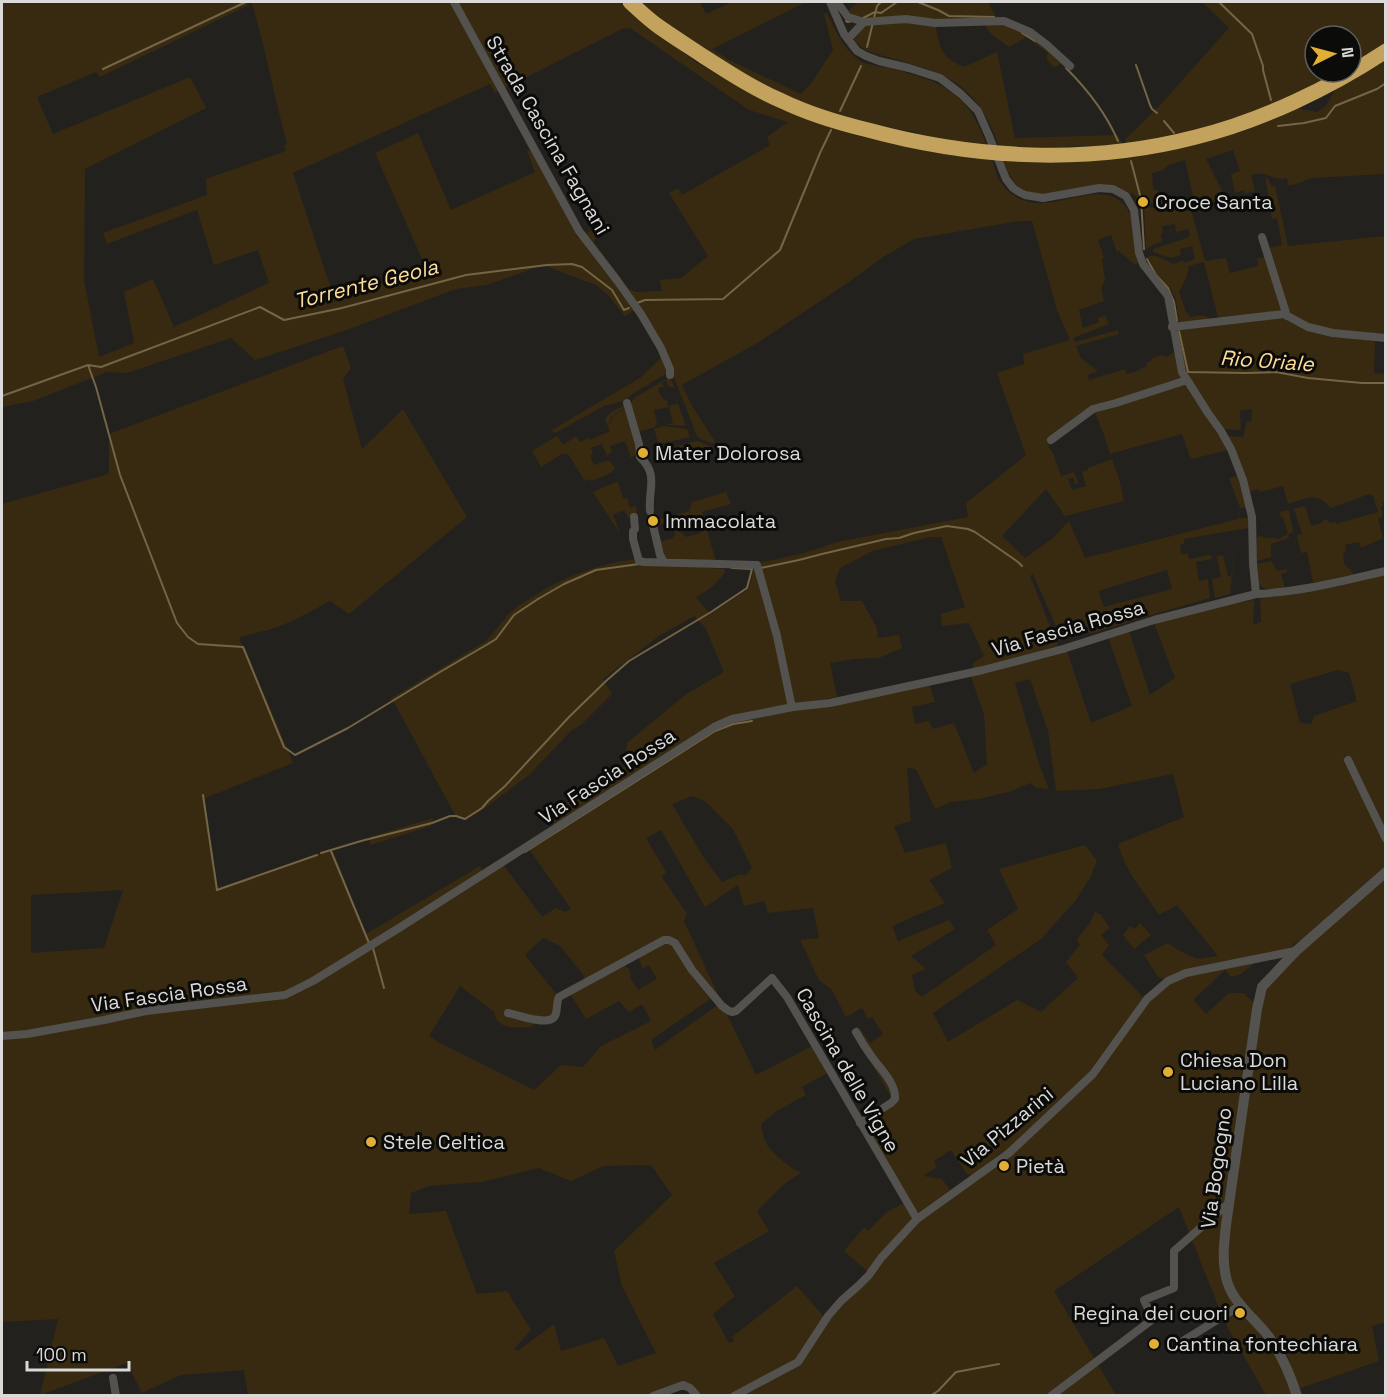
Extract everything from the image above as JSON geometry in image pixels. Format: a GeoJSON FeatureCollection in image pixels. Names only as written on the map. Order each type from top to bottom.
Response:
{"type":"FeatureCollection","features":[{"type":"Feature","properties":{"kind":"highway"},"geometry":{"type":"LineString","coordinates":[[630,2],[657,25],[730,73],[781,101],[833,121],[898,138],[974,152],[1069,156],[1149,147],[1197,137],[1264,115],[1315,92],[1362,67],[1386,51]]}},
{"type":"Feature","properties":{"kind":"main road","name":"Via Bogogno"},"geometry":{"type":"LineString","coordinates":[[1297,1395],[1284,1359],[1230,1289],[1223,1258],[1257,1008],[1262,987],[1296,951],[1386,872]]}},
{"type":"Feature","properties":{"kind":"street","name":"Strada Cascina Fagnani"},"geometry":{"type":"LineString","coordinates":[[454,2],[579,231],[641,314],[661,348],[670,369],[670,375]]}},
{"type":"Feature","properties":{"kind":"street"},"geometry":{"type":"LineString","coordinates":[[830,2],[848,39],[857,51],[866,56],[940,78],[978,111],[1000,166],[1013,188],[1025,195],[1043,198],[1099,188],[1113,189],[1126,196],[1134,210],[1139,253],[1148,271],[1168,296],[1182,372],[1221,431],[1243,480],[1252,517],[1256,594]]}},
{"type":"Feature","properties":{"kind":"street"},"geometry":{"type":"LineString","coordinates":[[837,2],[848,17],[870,22],[906,19],[935,23],[1004,21],[1030,32],[1070,66]]}},
{"type":"Feature","properties":{"kind":"street"},"geometry":{"type":"LineString","coordinates":[[848,39],[870,22]]}},
{"type":"Feature","properties":{"kind":"street"},"geometry":{"type":"LineString","coordinates":[[1262,237],[1287,316]]}},
{"type":"Feature","properties":{"kind":"street"},"geometry":{"type":"LineString","coordinates":[[1173,327],[1284,314],[1308,327],[1333,333],[1386,338]]}},
{"type":"Feature","properties":{"kind":"street"},"geometry":{"type":"LineString","coordinates":[[1051,440],[1094,409],[1187,380]]}},
{"type":"Feature","properties":{"kind":"street"},"geometry":{"type":"LineString","coordinates":[[627,403],[639,444],[640,457],[647,465],[651,476],[650,511]]}},
{"type":"Feature","properties":{"kind":"street"},"geometry":{"type":"LineString","coordinates":[[634,517],[633,539],[639,561],[757,565],[777,636],[793,707]]}},
{"type":"Feature","properties":{"kind":"street"},"geometry":{"type":"LineString","coordinates":[[652,521],[660,555],[664,562]]}},
{"type":"Feature","properties":{"kind":"street","name":"Via Fascia Rossa"},"geometry":{"type":"LineString","coordinates":[[2,1036],[27,1034],[146,1011],[285,995],[313,981],[399,928],[714,727],[732,720],[983,670],[1063,649],[1154,620],[1256,594],[1308,589],[1386,571]]}},
{"type":"Feature","properties":{"kind":"street"},"geometry":{"type":"LineString","coordinates":[[1348,760],[1386,839]]}},
{"type":"Feature","properties":{"kind":"street","name":"Cascina delle Vigne"},"geometry":{"type":"LineString","coordinates":[[508,1012],[538,1020],[551,1020],[555,1016],[559,996],[664,940],[675,943],[692,970],[722,1006],[732,1012],[742,1006],[772,978],[787,998],[917,1219]]}},
{"type":"Feature","properties":{"kind":"street","name":"Via Pizzarini"},"geometry":{"type":"LineString","coordinates":[[734,1395],[798,1362],[840,1301],[869,1275],[881,1258],[917,1219],[1009,1153],[1091,1076],[1147,999],[1168,981],[1186,973],[1296,951]]}},
{"type":"Feature","properties":{"kind":"street"},"geometry":{"type":"LineString","coordinates":[[856,1032],[862,1044],[889,1080],[895,1094],[895,1099],[891,1103],[860,1123]]}},
{"type":"Feature","properties":{"kind":"street"},"geometry":{"type":"LineString","coordinates":[[1051,1395],[1153,1319],[1144,1300],[1174,1288],[1176,1249],[1230,1202]]}},
{"type":"Feature","properties":{"kind":"street"},"geometry":{"type":"LineString","coordinates":[[1183,1341],[1241,1305]]}},
{"type":"Feature","properties":{"kind":"street"},"geometry":{"type":"LineString","coordinates":[[113,1378],[116,1395]]}},
{"type":"Feature","properties":{"kind":"street"},"geometry":{"type":"LineString","coordinates":[[653,1395],[683,1385],[697,1395]]}},
{"type":"Feature","properties":{"kind":"shaded area"},"geometry":{"type":"Polygon","coordinates":[[[2,2],[247,2],[623,2],[697,63],[822,124],[882,141],[952,155],[992,159],[1000,181],[1015,197],[1032,203],[1087,195],[1104,195],[1119,200],[1131,215],[1138,261],[1134,264],[1119,251],[1117,252],[1111,235],[1098,240],[1104,257],[1102,259],[1105,280],[1101,288],[1104,301],[1079,310],[1083,328],[1099,322],[1098,318],[1105,316],[1109,324],[1073,338],[1075,342],[1118,330],[1119,334],[1076,346],[1081,358],[1098,371],[1088,375],[1089,380],[1125,369],[1127,374],[1141,370],[1151,359],[1162,355],[1167,357],[1175,352],[1184,381],[1229,450],[1191,459],[1182,434],[1110,454],[1093,409],[1048,446],[1053,453],[1061,476],[1074,472],[1078,483],[1075,484],[1073,477],[1068,479],[1072,490],[1086,486],[1082,472],[1112,459],[1124,501],[1065,516],[1046,489],[1002,536],[1025,558],[1053,538],[1069,521],[1085,558],[1238,519],[1240,508],[1239,519],[1248,517],[1248,528],[1184,539],[1184,544],[1180,545],[1181,554],[1188,554],[1189,559],[1211,555],[1212,559],[1196,562],[1199,581],[1208,579],[1210,598],[1090,634],[1087,630],[1062,640],[1033,574],[1030,576],[1058,646],[972,669],[973,663],[984,656],[969,623],[942,626],[941,614],[965,607],[941,537],[930,537],[873,551],[840,568],[835,581],[841,601],[862,601],[877,628],[878,638],[899,635],[902,648],[879,658],[830,663],[837,697],[802,703],[794,702],[758,563],[804,553],[837,542],[968,517],[966,503],[1026,455],[997,373],[1024,364],[1023,354],[1070,340],[1057,310],[1032,221],[1019,221],[914,239],[883,257],[759,342],[682,385],[715,444],[697,436],[658,336],[636,309],[625,316],[608,295],[596,285],[543,265],[487,285],[456,289],[344,331],[255,360],[231,338],[127,373],[107,372],[33,401],[2,407],[2,2]],[[247,2],[249,5],[100,77],[96,72],[37,97],[53,134],[190,77],[206,108],[85,169],[84,280],[99,357],[134,343],[124,292],[153,279],[174,327],[269,283],[258,250],[214,265],[197,210],[107,244],[103,233],[207,195],[206,179],[286,151],[284,146],[287,143],[252,4],[247,2]],[[630,28],[622,29],[495,93],[490,84],[293,173],[333,295],[427,270],[375,153],[418,133],[451,210],[535,172],[527,151],[532,151],[578,238],[607,221],[610,229],[593,241],[629,289],[636,292],[662,291],[660,280],[681,278],[708,256],[669,193],[678,188],[682,195],[770,145],[767,137],[788,122],[749,110],[630,28]],[[1167,570],[1098,591],[1104,607],[1172,589],[1167,570]]]}},
{"type":"Feature","properties":{"kind":"shaded area"},"geometry":{"type":"Polygon","coordinates":[[[639,2],[700,2],[706,14],[732,2],[806,2],[712,49],[731,61],[801,94],[812,82],[833,50],[824,13],[827,13],[846,47],[862,62],[913,74],[942,86],[954,94],[973,115],[988,149],[926,138],[916,132],[871,125],[798,102],[731,67],[674,30],[639,2]]]}},
{"type":"Feature","properties":{"kind":"shaded area"},"geometry":{"type":"Polygon","coordinates":[[[858,2],[988,2],[998,20],[1028,34],[1063,62],[1054,68],[1046,58],[1048,53],[1026,37],[1009,47],[991,34],[984,24],[936,25],[942,51],[964,67],[997,52],[1015,138],[1118,135],[1122,144],[1000,149],[992,127],[982,110],[960,86],[931,70],[871,52],[854,40],[866,24],[852,16],[849,10],[858,2]]]}},
{"type":"Feature","properties":{"kind":"shaded area"},"geometry":{"type":"Polygon","coordinates":[[[1202,2],[1385,2],[1385,46],[1363,60],[1363,24],[1303,24],[1303,84],[1319,84],[1263,111],[1193,131],[1127,145],[1125,139],[1160,105],[1229,28],[1202,2]]]}},
{"type":"Feature","properties":{"kind":"shaded area"},"geometry":{"type":"Polygon","coordinates":[[[1385,60],[1385,174],[1312,178],[1288,185],[1287,178],[1278,179],[1264,174],[1255,174],[1251,175],[1255,191],[1245,194],[1244,190],[1235,193],[1231,174],[1240,171],[1233,150],[1206,159],[1225,197],[1210,203],[1195,205],[1185,160],[1152,173],[1153,189],[1162,193],[1168,205],[1147,203],[1146,200],[1139,201],[1135,195],[1113,185],[1055,195],[1027,193],[1014,182],[1004,161],[1045,163],[1093,161],[1156,151],[1244,129],[1282,116],[1295,108],[1317,112],[1325,107],[1337,87],[1343,84],[1363,84],[1363,74],[1385,60]]]}},
{"type":"Feature","properties":{"kind":"shaded area"},"geometry":{"type":"Polygon","coordinates":[[[1265,176],[1271,186],[1275,186],[1288,246],[1385,236],[1385,334],[1318,328],[1289,314],[1269,248],[1282,245],[1277,218],[1272,219],[1265,176]]]}},
{"type":"Feature","properties":{"kind":"shaded area"},"geometry":{"type":"Polygon","coordinates":[[[1144,207],[1191,210],[1205,261],[1226,258],[1230,273],[1258,266],[1257,258],[1266,257],[1284,311],[1219,321],[1204,262],[1189,266],[1179,292],[1186,312],[1191,317],[1200,315],[1212,321],[1179,325],[1176,300],[1171,289],[1158,276],[1148,257],[1156,256],[1174,264],[1183,260],[1184,263],[1195,259],[1192,246],[1180,249],[1181,254],[1174,257],[1153,252],[1153,249],[1187,238],[1190,236],[1188,229],[1176,232],[1175,224],[1162,226],[1162,242],[1146,250],[1144,207]]]}},
{"type":"Feature","properties":{"kind":"shaded area"},"geometry":{"type":"Polygon","coordinates":[[[1283,317],[1344,337],[1375,341],[1374,373],[1386,374],[1384,388],[1386,501],[1382,502],[1381,507],[1383,517],[1378,519],[1383,538],[1361,548],[1359,542],[1345,545],[1344,563],[1353,573],[1352,575],[1313,583],[1307,552],[1301,553],[1297,535],[1302,534],[1294,509],[1304,506],[1311,526],[1328,519],[1329,523],[1336,522],[1336,524],[1378,512],[1373,496],[1369,494],[1331,508],[1320,499],[1315,498],[1306,498],[1288,504],[1283,486],[1250,492],[1245,477],[1247,507],[1240,508],[1229,478],[1238,476],[1228,436],[1243,437],[1247,421],[1251,422],[1252,409],[1240,411],[1241,430],[1224,429],[1207,408],[1187,374],[1176,332],[1178,329],[1283,317]]]}},
{"type":"Feature","properties":{"kind":"shaded area"},"geometry":{"type":"Polygon","coordinates":[[[343,346],[351,368],[343,379],[362,449],[403,409],[467,517],[349,614],[330,601],[285,624],[241,637],[239,641],[244,646],[293,763],[203,799],[217,888],[332,849],[366,934],[480,866],[483,872],[370,942],[503,864],[542,917],[556,908],[565,912],[571,909],[529,849],[715,729],[760,716],[850,702],[929,683],[935,702],[912,707],[915,724],[929,721],[932,729],[954,723],[974,773],[987,764],[984,714],[970,674],[1067,651],[1091,723],[1132,706],[1108,637],[1129,631],[1150,695],[1175,678],[1154,623],[1218,606],[1254,600],[1253,625],[1261,622],[1260,599],[1320,589],[1385,573],[1385,836],[1366,801],[1385,844],[1385,866],[1300,941],[1293,944],[1292,948],[1167,979],[1159,978],[1144,955],[1168,943],[1197,959],[1218,956],[1177,905],[1159,915],[1130,872],[1118,844],[1184,817],[1173,774],[1099,789],[1056,791],[1048,731],[1030,679],[1015,683],[1040,767],[1049,789],[1037,788],[1030,783],[1012,791],[979,799],[951,802],[935,809],[916,769],[907,768],[911,821],[894,826],[905,853],[946,843],[952,868],[929,880],[945,903],[892,926],[898,941],[949,920],[955,929],[911,956],[926,969],[912,975],[915,991],[922,997],[996,945],[987,930],[1018,909],[999,869],[1085,845],[1097,861],[1090,878],[1076,900],[1041,939],[933,1013],[948,1042],[1017,1000],[1041,1012],[1078,978],[1066,962],[1080,945],[1077,939],[1090,923],[1095,912],[1101,915],[1110,928],[1101,935],[1109,945],[1102,955],[1145,999],[1096,1067],[1008,1150],[999,1154],[972,1176],[967,1174],[951,1150],[934,1161],[937,1167],[923,1176],[942,1179],[950,1190],[917,1215],[863,1124],[892,1098],[852,1031],[858,1026],[870,1043],[883,1034],[872,1017],[868,1019],[862,1008],[846,1017],[832,990],[819,980],[800,940],[819,938],[813,908],[768,913],[764,901],[744,906],[738,885],[705,907],[661,830],[646,838],[666,872],[662,877],[687,914],[684,921],[720,999],[668,937],[586,980],[560,946],[543,938],[525,955],[558,996],[554,1015],[538,1021],[531,1027],[508,1027],[499,1022],[494,1012],[460,986],[429,1036],[534,1090],[561,1065],[583,1067],[601,1046],[651,1021],[642,1004],[629,1012],[619,1001],[586,1019],[569,992],[623,965],[628,968],[630,977],[638,990],[657,979],[649,965],[643,969],[638,957],[662,943],[673,944],[713,997],[651,1040],[655,1050],[719,1004],[726,1012],[756,1075],[812,1046],[828,1073],[802,1087],[806,1095],[777,1111],[761,1124],[764,1139],[770,1149],[785,1163],[801,1173],[784,1184],[757,1211],[769,1231],[714,1263],[735,1296],[713,1314],[729,1343],[734,1341],[732,1337],[797,1286],[825,1318],[797,1362],[730,1396],[701,1395],[692,1386],[672,1386],[645,1396],[248,1395],[244,1370],[181,1375],[142,1393],[127,1363],[40,1395],[58,1319],[2,1322],[2,504],[109,474],[109,434],[343,346]],[[1338,670],[1290,684],[1300,723],[1311,724],[1314,716],[1357,701],[1349,673],[1338,670]],[[693,796],[672,804],[704,858],[722,882],[741,874],[745,876],[752,868],[733,829],[706,802],[693,796]],[[123,890],[31,895],[31,953],[104,948],[123,890]],[[651,1165],[604,1166],[571,1181],[539,1168],[482,1182],[429,1186],[411,1193],[409,1214],[446,1211],[477,1294],[507,1291],[531,1330],[514,1349],[518,1351],[554,1324],[561,1351],[604,1338],[618,1366],[656,1353],[622,1286],[614,1251],[672,1195],[651,1165]]]}},
{"type":"Feature","properties":{"kind":"shaded area"},"geometry":{"type":"Polygon","coordinates":[[[662,357],[669,372],[626,400],[604,406],[555,433],[552,430],[640,378],[662,357]]]}},
{"type":"Feature","properties":{"kind":"shaded area"},"geometry":{"type":"Polygon","coordinates":[[[668,378],[675,388],[669,387],[666,380],[662,383],[664,387],[658,390],[663,399],[667,400],[668,406],[677,404],[675,396],[686,426],[666,425],[673,423],[669,407],[654,410],[657,424],[655,427],[638,432],[632,415],[631,406],[634,398],[668,378]]]}},
{"type":"Feature","properties":{"kind":"shaded area"},"geometry":{"type":"Polygon","coordinates":[[[625,407],[611,418],[609,426],[613,417],[625,408],[637,449],[635,449],[636,454],[631,458],[625,441],[610,446],[612,452],[607,456],[602,444],[591,448],[593,454],[590,456],[594,465],[609,460],[615,468],[611,473],[585,481],[568,454],[562,454],[541,467],[532,451],[557,436],[563,445],[576,436],[580,442],[610,431],[605,420],[610,413],[625,407]]]}},
{"type":"Feature","properties":{"kind":"shaded area"},"geometry":{"type":"Polygon","coordinates":[[[664,426],[687,429],[690,437],[664,443],[658,442],[654,429],[664,426]]]}},
{"type":"Feature","properties":{"kind":"shaded area"},"geometry":{"type":"Polygon","coordinates":[[[697,441],[717,449],[664,464],[661,453],[666,449],[697,441]]]}},
{"type":"Feature","properties":{"kind":"shaded area"},"geometry":{"type":"Polygon","coordinates":[[[618,481],[623,499],[627,498],[630,508],[636,506],[637,513],[628,518],[624,510],[613,515],[621,535],[593,492],[618,481]]]}},
{"type":"Feature","properties":{"kind":"shaded area"},"geometry":{"type":"Polygon","coordinates":[[[726,492],[731,504],[702,512],[716,562],[664,559],[659,542],[673,538],[674,529],[685,537],[701,533],[697,518],[673,525],[671,521],[659,524],[653,521],[670,516],[671,519],[677,518],[677,515],[689,511],[692,502],[726,492]]]}},
{"type":"Feature","properties":{"kind":"shaded area"},"geometry":{"type":"Polygon","coordinates":[[[1289,510],[1293,532],[1288,534],[1283,517],[1279,512],[1289,510]]]}},
{"type":"Feature","properties":{"kind":"shaded area"},"geometry":{"type":"Polygon","coordinates":[[[1237,530],[1230,594],[1215,598],[1212,579],[1221,577],[1217,556],[1223,555],[1228,576],[1231,577],[1237,530]]]}},
{"type":"Feature","properties":{"kind":"shaded area"},"geometry":{"type":"Polygon","coordinates":[[[1288,534],[1289,538],[1271,544],[1271,557],[1257,561],[1259,536],[1279,539],[1288,534]]]}},
{"type":"Feature","properties":{"kind":"shaded area"},"geometry":{"type":"Polygon","coordinates":[[[635,559],[636,563],[724,569],[725,572],[715,584],[696,597],[710,614],[749,589],[753,570],[755,570],[780,659],[788,707],[732,717],[555,827],[550,813],[625,766],[627,743],[685,695],[724,672],[705,627],[694,616],[659,636],[603,679],[612,694],[581,725],[572,730],[529,775],[469,818],[455,815],[394,702],[390,699],[486,641],[513,610],[558,582],[608,564],[635,559]]]}},
{"type":"Feature","properties":{"kind":"shaded area"},"geometry":{"type":"Polygon","coordinates":[[[1271,561],[1277,571],[1287,569],[1287,572],[1281,574],[1285,588],[1268,590],[1259,585],[1257,564],[1271,561]]]}},
{"type":"Feature","properties":{"kind":"shaded area"},"geometry":{"type":"Polygon","coordinates":[[[433,818],[431,826],[370,845],[370,837],[433,818]]]}},
{"type":"Feature","properties":{"kind":"shaded area"},"geometry":{"type":"Polygon","coordinates":[[[1385,876],[1386,1322],[1372,1326],[1379,1361],[1298,1389],[1288,1357],[1251,1313],[1232,1285],[1226,1257],[1261,1013],[1265,993],[1274,977],[1385,876]]]}},
{"type":"Feature","properties":{"kind":"shaded area"},"geometry":{"type":"Polygon","coordinates":[[[1140,923],[1151,935],[1134,949],[1123,935],[1130,926],[1135,929],[1140,923]]]}},
{"type":"Feature","properties":{"kind":"shaded area"},"geometry":{"type":"Polygon","coordinates":[[[1257,961],[1241,974],[1231,977],[1225,970],[1193,1000],[1206,1014],[1229,993],[1244,993],[1254,1003],[1223,1222],[1231,1296],[1276,1356],[1293,1395],[1266,1395],[1225,1323],[1179,1207],[1054,1291],[1116,1395],[737,1396],[798,1362],[831,1315],[860,1289],[918,1220],[1009,1154],[1094,1074],[1150,999],[1169,983],[1189,974],[1257,961]]]}},
{"type":"Feature","properties":{"kind":"shaded area"},"geometry":{"type":"Polygon","coordinates":[[[905,1203],[913,1219],[868,1272],[844,1251],[864,1227],[868,1231],[887,1212],[905,1203]]]}},
{"type":"Feature","properties":{"kind":"waterway"},"geometry":{"type":"LineString","coordinates":[[103,69],[246,2]]}},
{"type":"Feature","properties":{"kind":"waterway","name":"Torrente Geola"},"geometry":{"type":"LineString","coordinates":[[867,47],[877,6],[881,2]]}},
{"type":"Feature","properties":{"kind":"waterway","name":"Rio Oriale"},"geometry":{"type":"LineString","coordinates":[[863,18],[875,12],[881,13],[897,2]]}},
{"type":"Feature","properties":{"kind":"waterway","name":"Rio Oriale"},"geometry":{"type":"LineString","coordinates":[[918,2],[949,16],[994,17]]}},
{"type":"Feature","properties":{"kind":"waterway","name":"Torrente Geola"},"geometry":{"type":"LineString","coordinates":[[1219,2],[1252,34],[1271,100]]}},
{"type":"Feature","properties":{"kind":"waterway"},"geometry":{"type":"LineString","coordinates":[[846,21],[852,21]]}},
{"type":"Feature","properties":{"kind":"waterway","name":"Rio Oriale"},"geometry":{"type":"LineString","coordinates":[[1022,33],[1035,41]]}},
{"type":"Feature","properties":{"kind":"waterway"},"geometry":{"type":"LineString","coordinates":[[1136,65],[1150,105],[1157,113]]}},
{"type":"Feature","properties":{"kind":"waterway","name":"Torrente Geola"},"geometry":{"type":"LineString","coordinates":[[840,111],[861,66]]}},
{"type":"Feature","properties":{"kind":"waterway","name":"Rio Oriale"},"geometry":{"type":"LineString","coordinates":[[1066,68],[1096,102],[1118,141]]}},
{"type":"Feature","properties":{"kind":"waterway","name":"Torrente Geola"},"geometry":{"type":"LineString","coordinates":[[1278,126],[1326,118],[1335,106],[1386,83]]}},
{"type":"Feature","properties":{"kind":"waterway"},"geometry":{"type":"LineString","coordinates":[[1164,121],[1174,133]]}},
{"type":"Feature","properties":{"kind":"waterway","name":"Torrente Geola"},"geometry":{"type":"LineString","coordinates":[[637,303],[645,300],[723,299],[780,250],[831,130]]}},
{"type":"Feature","properties":{"kind":"waterway","name":"Rio Oriale"},"geometry":{"type":"LineString","coordinates":[[1131,161],[1141,199],[1144,249]]}},
{"type":"Feature","properties":{"kind":"waterway","name":"Rio Oriale"},"geometry":{"type":"LineString","coordinates":[[1147,259],[1156,275],[1168,288],[1174,302],[1177,321]]}},
{"type":"Feature","properties":{"kind":"waterway","name":"Torrente Geola"},"geometry":{"type":"LineString","coordinates":[[2,396],[88,365],[101,367],[260,307],[284,320],[342,308],[466,275],[572,264],[582,267],[612,290],[624,310],[629,308]]}},
{"type":"Feature","properties":{"kind":"waterway","name":"Rio Oriale"},"geometry":{"type":"LineString","coordinates":[[1179,331],[1188,372],[1276,372],[1308,378],[1386,383]]}},
{"type":"Feature","properties":{"kind":"waterway"},"geometry":{"type":"LineString","coordinates":[[88,365],[120,475],[177,623],[188,637],[198,644],[243,647],[284,747],[295,755],[348,728],[496,639],[514,615],[564,584],[596,570],[639,564]]}},
{"type":"Feature","properties":{"kind":"waterway"},"geometry":{"type":"LineString","coordinates":[[761,568],[947,526],[975,532],[1022,566]]}},
{"type":"Feature","properties":{"kind":"waterway"},"geometry":{"type":"LineString","coordinates":[[321,853],[450,816],[465,819],[482,808],[569,717],[629,661],[747,588],[752,569],[732,568]]}},
{"type":"Feature","properties":{"kind":"waterway"},"geometry":{"type":"LineString","coordinates":[[525,852],[715,731],[733,724],[752,721]]}},
{"type":"Feature","properties":{"kind":"waterway"},"geometry":{"type":"LineString","coordinates":[[203,795],[217,890],[317,855]]}},
{"type":"Feature","properties":{"kind":"waterway"},"geometry":{"type":"LineString","coordinates":[[331,851],[369,943]]}},
{"type":"Feature","properties":{"kind":"waterway"},"geometry":{"type":"LineString","coordinates":[[373,948],[384,988]]}},
{"type":"Feature","properties":{"kind":"waterway"},"geometry":{"type":"LineString","coordinates":[[930,1396],[956,1372],[999,1364]]}},
{"type":"Feature","properties":{"kind":"place","name":"Croce Santa"},"geometry":{"type":"Point","coordinates":[1143,202]}},
{"type":"Feature","properties":{"kind":"place","name":"Mater Dolorosa"},"geometry":{"type":"Point","coordinates":[643,453]}},
{"type":"Feature","properties":{"kind":"place","name":"Immacolata"},"geometry":{"type":"Point","coordinates":[653,521]}},
{"type":"Feature","properties":{"kind":"place","name":"Chiesa Don Luciano Lilla"},"geometry":{"type":"Point","coordinates":[1168,1072]}},
{"type":"Feature","properties":{"kind":"place","name":"Stele Celtica"},"geometry":{"type":"Point","coordinates":[371,1142]}},
{"type":"Feature","properties":{"kind":"place","name":"Pietà"},"geometry":{"type":"Point","coordinates":[1004,1166]}},
{"type":"Feature","properties":{"kind":"place","name":"Regina dei cuori"},"geometry":{"type":"Point","coordinates":[1240,1313]}},
{"type":"Feature","properties":{"kind":"place","name":"Cantina fontechiara"},"geometry":{"type":"Point","coordinates":[1154,1344]}}]}
